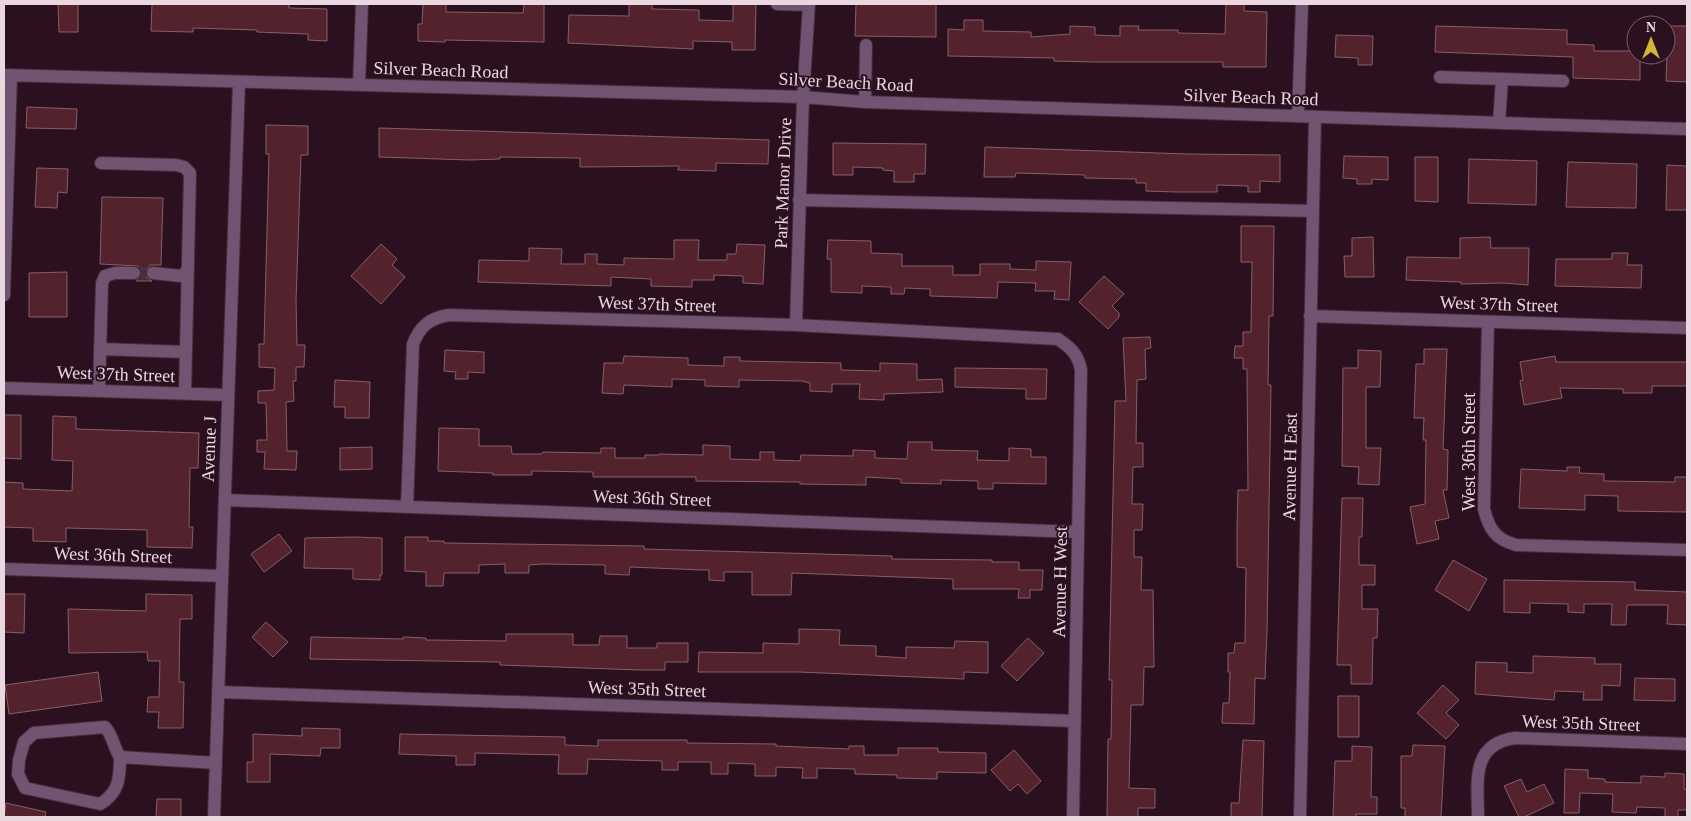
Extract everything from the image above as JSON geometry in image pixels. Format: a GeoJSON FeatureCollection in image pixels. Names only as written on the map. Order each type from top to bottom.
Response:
{"type":"FeatureCollection","features":[{"type":"Feature","properties":{"kind":"street"},"geometry":{"type":"LineString","coordinates":[[359,85],[362,4]]}},
{"type":"Feature","properties":{"kind":"street"},"geometry":{"type":"LineString","coordinates":[[777,4],[809,4]]}},
{"type":"Feature","properties":{"kind":"street","name":"Park Manor Drive"},"geometry":{"type":"LineString","coordinates":[[796,325],[803,97],[809,4]]}},
{"type":"Feature","properties":{"kind":"street"},"geometry":{"type":"LineString","coordinates":[[1298,116],[1302,4]]}},
{"type":"Feature","properties":{"kind":"street"},"geometry":{"type":"LineString","coordinates":[[865,102],[866,46]]}},
{"type":"Feature","properties":{"kind":"street"},"geometry":{"type":"LineString","coordinates":[[4,295],[8,75]]}},
{"type":"Feature","properties":{"kind":"street","name":"Silver Beach Road"},"geometry":{"type":"LineString","coordinates":[[8,75],[803,97],[865,102],[1687,129]]}},
{"type":"Feature","properties":{"kind":"street"},"geometry":{"type":"LineString","coordinates":[[1440,77],[1563,81]]}},
{"type":"Feature","properties":{"kind":"street"},"geometry":{"type":"LineString","coordinates":[[1499,123],[1502,79]]}},
{"type":"Feature","properties":{"kind":"street","name":"Avenue J"},"geometry":{"type":"LineString","coordinates":[[214,817],[239,82]]}},
{"type":"Feature","properties":{"kind":"street","name":"Avenue H East"},"geometry":{"type":"LineString","coordinates":[[1300,817],[1315,116]]}},
{"type":"Feature","properties":{"kind":"street"},"geometry":{"type":"LineString","coordinates":[[101,163],[176,165],[184,167],[190,173],[184,393]]}},
{"type":"Feature","properties":{"kind":"street"},"geometry":{"type":"LineString","coordinates":[[799,200],[1313,211]]}},
{"type":"Feature","properties":{"kind":"street"},"geometry":{"type":"LineString","coordinates":[[153,274],[181,276],[187,271]]}},
{"type":"Feature","properties":{"kind":"street"},"geometry":{"type":"LineString","coordinates":[[99,391],[102,283],[105,276],[115,273],[134,273]]}},
{"type":"Feature","properties":{"kind":"street","name":"West 37th Street"},"geometry":{"type":"LineString","coordinates":[[1310,316],[1687,328]]}},
{"type":"Feature","properties":{"kind":"street","name":"West 37th Street"},"geometry":{"type":"LineString","coordinates":[[407,507],[413,344],[417,333],[424,324],[438,317],[796,325],[1047,337],[1058,339],[1073,350]]}},
{"type":"Feature","properties":{"kind":"street","name":"West 36th Street"},"geometry":{"type":"LineString","coordinates":[[1488,322],[1484,509],[1488,527],[1495,536],[1516,545],[1687,550]]}},
{"type":"Feature","properties":{"kind":"street"},"geometry":{"type":"LineString","coordinates":[[100,349],[186,352]]}},
{"type":"Feature","properties":{"kind":"street","name":"Avenue H West"},"geometry":{"type":"LineString","coordinates":[[1073,350],[1079,359],[1081,370],[1073,817]]}},
{"type":"Feature","properties":{"kind":"street","name":"West 37th Street"},"geometry":{"type":"LineString","coordinates":[[4,388],[228,395]]}},
{"type":"Feature","properties":{"kind":"street","name":"West 36th Street"},"geometry":{"type":"LineString","coordinates":[[225,500],[1078,532]]}},
{"type":"Feature","properties":{"kind":"street","name":"West 36th Street"},"geometry":{"type":"LineString","coordinates":[[4,569],[222,576]]}},
{"type":"Feature","properties":{"kind":"street","name":"West 35th Street"},"geometry":{"type":"LineString","coordinates":[[218,692],[1075,721]]}},
{"type":"Feature","properties":{"kind":"street"},"geometry":{"type":"LineString","coordinates":[[104,727],[111,733],[113,746],[120,757],[120,776],[111,797],[100,804],[25,788],[18,774],[19,760],[24,742],[34,733],[104,727]]}},
{"type":"Feature","properties":{"kind":"street","name":"West 35th Street"},"geometry":{"type":"LineString","coordinates":[[1478,817],[1480,762],[1494,744],[1504,739],[1687,744]]}},
{"type":"Feature","properties":{"kind":"street"},"geometry":{"type":"LineString","coordinates":[[120,757],[216,763]]}},
{"type":"Feature","properties":{"kind":"building"},"geometry":{"type":"Polygon","coordinates":[[[58,4],[78,4],[78,32],[59,32],[58,4]]]}},
{"type":"Feature","properties":{"kind":"building"},"geometry":{"type":"Polygon","coordinates":[[[152,4],[289,4],[289,8],[327,9],[327,41],[308,40],[308,34],[257,32],[257,30],[193,28],[193,32],[151,31],[152,4]]]}},
{"type":"Feature","properties":{"kind":"building"},"geometry":{"type":"Polygon","coordinates":[[[423,4],[446,4],[446,12],[523,13],[524,4],[544,4],[544,42],[418,41],[418,24],[422,24],[423,4]]]}},
{"type":"Feature","properties":{"kind":"building"},"geometry":{"type":"Polygon","coordinates":[[[629,4],[652,4],[652,9],[699,10],[699,20],[733,21],[733,4],[756,4],[755,50],[732,50],[732,42],[693,41],[693,49],[568,43],[569,15],[629,16],[629,4]]]}},
{"type":"Feature","properties":{"kind":"building"},"geometry":{"type":"Polygon","coordinates":[[[856,4],[936,4],[936,37],[855,36],[856,4]]]}},
{"type":"Feature","properties":{"kind":"building"},"geometry":{"type":"Polygon","coordinates":[[[1226,4],[1244,4],[1244,11],[1267,12],[1266,67],[1223,67],[1223,62],[1094,62],[1054,61],[1054,58],[948,56],[948,29],[964,30],[964,20],[983,20],[983,31],[1031,32],[1031,37],[1070,34],[1070,26],[1095,27],[1095,35],[1120,36],[1120,26],[1139,26],[1138,30],[1178,30],[1178,33],[1225,34],[1226,4]]]}},
{"type":"Feature","properties":{"kind":"building"},"geometry":{"type":"Polygon","coordinates":[[[1436,26],[1567,30],[1567,44],[1594,45],[1594,51],[1626,51],[1626,65],[1640,65],[1640,80],[1573,78],[1573,57],[1435,52],[1436,26]]]}},
{"type":"Feature","properties":{"kind":"building"},"geometry":{"type":"Polygon","coordinates":[[[1676,26],[1687,26],[1687,82],[1666,81],[1667,65],[1676,65],[1676,26]]]}},
{"type":"Feature","properties":{"kind":"building"},"geometry":{"type":"Polygon","coordinates":[[[1336,35],[1373,36],[1372,65],[1358,65],[1358,58],[1335,57],[1336,35]]]}},
{"type":"Feature","properties":{"kind":"building"},"geometry":{"type":"Polygon","coordinates":[[[27,107],[77,109],[76,129],[26,128],[27,107]]]}},
{"type":"Feature","properties":{"kind":"building"},"geometry":{"type":"Polygon","coordinates":[[[266,125],[308,126],[308,155],[301,155],[296,301],[297,345],[305,345],[304,367],[296,367],[296,381],[293,381],[294,401],[286,402],[287,451],[297,451],[296,470],[264,469],[265,452],[257,452],[257,440],[267,440],[266,403],[258,403],[258,391],[274,390],[275,368],[259,367],[259,344],[264,344],[269,154],[266,154],[266,125]]]}},
{"type":"Feature","properties":{"kind":"building"},"geometry":{"type":"Polygon","coordinates":[[[379,128],[769,140],[768,164],[716,163],[716,171],[678,170],[679,166],[580,167],[580,158],[500,157],[500,159],[470,160],[379,157],[379,128]]]}},
{"type":"Feature","properties":{"kind":"building"},"geometry":{"type":"Polygon","coordinates":[[[833,143],[926,144],[925,174],[914,174],[914,182],[894,182],[894,171],[883,170],[883,168],[853,167],[853,175],[833,175],[833,143]]]}},
{"type":"Feature","properties":{"kind":"building"},"geometry":{"type":"Polygon","coordinates":[[[985,147],[1187,154],[1280,155],[1280,182],[1260,181],[1260,192],[1248,192],[1248,186],[1217,185],[1217,192],[1176,192],[1146,191],[1146,183],[1136,183],[1136,179],[1085,178],[1085,175],[1016,173],[1015,177],[984,177],[985,147]]]}},
{"type":"Feature","properties":{"kind":"building"},"geometry":{"type":"Polygon","coordinates":[[[1344,156],[1388,157],[1388,180],[1372,179],[1372,184],[1357,184],[1357,179],[1343,178],[1344,156]]]}},
{"type":"Feature","properties":{"kind":"building"},"geometry":{"type":"Polygon","coordinates":[[[1415,157],[1438,157],[1438,202],[1415,201],[1415,157]]]}},
{"type":"Feature","properties":{"kind":"building"},"geometry":{"type":"Polygon","coordinates":[[[1469,159],[1537,161],[1536,205],[1468,203],[1469,159]]]}},
{"type":"Feature","properties":{"kind":"building"},"geometry":{"type":"Polygon","coordinates":[[[1568,162],[1637,164],[1636,208],[1566,207],[1568,162]]]}},
{"type":"Feature","properties":{"kind":"building"},"geometry":{"type":"Polygon","coordinates":[[[1667,165],[1687,166],[1687,210],[1666,210],[1667,165]]]}},
{"type":"Feature","properties":{"kind":"building"},"geometry":{"type":"Polygon","coordinates":[[[37,168],[68,169],[67,193],[58,192],[57,208],[35,207],[37,168]]]}},
{"type":"Feature","properties":{"kind":"building"},"geometry":{"type":"Polygon","coordinates":[[[102,197],[163,198],[161,265],[150,265],[145,272],[146,277],[152,281],[136,281],[142,273],[138,266],[100,264],[102,197]]]}},
{"type":"Feature","properties":{"kind":"building"},"geometry":{"type":"Polygon","coordinates":[[[1241,226],[1274,226],[1273,316],[1269,316],[1268,385],[1271,385],[1267,631],[1265,679],[1255,678],[1254,724],[1222,723],[1223,703],[1229,703],[1230,672],[1228,672],[1228,653],[1234,653],[1235,643],[1245,643],[1246,568],[1237,567],[1237,530],[1238,490],[1248,490],[1247,369],[1243,369],[1243,358],[1234,358],[1235,346],[1243,346],[1243,332],[1251,332],[1252,262],[1241,262],[1241,226]]]}},
{"type":"Feature","properties":{"kind":"building"},"geometry":{"type":"Polygon","coordinates":[[[1373,237],[1374,277],[1345,277],[1344,256],[1352,256],[1352,238],[1373,237]]]}},
{"type":"Feature","properties":{"kind":"building"},"geometry":{"type":"Polygon","coordinates":[[[1490,237],[1491,248],[1529,248],[1528,285],[1503,283],[1461,284],[1461,282],[1406,280],[1407,257],[1460,258],[1460,238],[1490,237]]]}},
{"type":"Feature","properties":{"kind":"building"},"geometry":{"type":"Polygon","coordinates":[[[674,240],[699,240],[698,260],[727,260],[727,254],[736,254],[737,244],[765,245],[763,284],[743,283],[743,276],[714,275],[714,280],[692,280],[692,287],[651,286],[651,279],[611,277],[611,286],[478,282],[479,260],[529,261],[529,248],[562,249],[561,264],[585,264],[585,254],[597,254],[597,264],[624,265],[624,258],[674,259],[674,240]]]}},
{"type":"Feature","properties":{"kind":"building"},"geometry":{"type":"Polygon","coordinates":[[[828,240],[871,241],[871,253],[902,254],[902,266],[953,266],[953,275],[980,275],[980,264],[1010,264],[1010,269],[1036,270],[1036,261],[1071,262],[1069,300],[1054,299],[1055,291],[1035,291],[1036,283],[998,282],[997,298],[930,296],[930,289],[905,288],[904,294],[891,294],[891,287],[862,286],[862,293],[831,292],[831,259],[827,259],[828,240]]]}},
{"type":"Feature","properties":{"kind":"building"},"geometry":{"type":"Polygon","coordinates":[[[381,244],[397,259],[392,265],[405,277],[381,304],[351,276],[381,244]]]}},
{"type":"Feature","properties":{"kind":"building"},"geometry":{"type":"Polygon","coordinates":[[[1612,253],[1628,253],[1627,265],[1642,265],[1641,288],[1555,286],[1556,259],[1612,259],[1612,253]]]}},
{"type":"Feature","properties":{"kind":"building"},"geometry":{"type":"Polygon","coordinates":[[[67,272],[67,317],[29,317],[29,273],[67,272]]]}},
{"type":"Feature","properties":{"kind":"building"},"geometry":{"type":"Polygon","coordinates":[[[1104,276],[1124,294],[1112,306],[1119,313],[1119,317],[1108,329],[1079,302],[1104,276]]]}},
{"type":"Feature","properties":{"kind":"building"},"geometry":{"type":"Polygon","coordinates":[[[1150,337],[1151,348],[1145,349],[1146,379],[1137,380],[1136,443],[1143,443],[1143,467],[1133,467],[1132,504],[1143,504],[1142,530],[1134,530],[1134,557],[1142,557],[1141,590],[1153,590],[1154,667],[1144,667],[1143,705],[1131,705],[1129,788],[1155,789],[1155,808],[1138,808],[1138,817],[1107,817],[1108,739],[1111,739],[1112,680],[1109,680],[1115,401],[1126,401],[1123,338],[1150,337]]]}},
{"type":"Feature","properties":{"kind":"building"},"geometry":{"type":"Polygon","coordinates":[[[1424,349],[1447,349],[1443,449],[1448,450],[1447,490],[1443,490],[1449,518],[1435,521],[1439,539],[1417,544],[1410,507],[1425,504],[1426,440],[1423,440],[1424,418],[1414,418],[1416,364],[1424,364],[1424,349]]]}},
{"type":"Feature","properties":{"kind":"building"},"geometry":{"type":"Polygon","coordinates":[[[445,350],[484,352],[484,373],[468,372],[468,379],[455,379],[456,372],[444,371],[445,350]]]}},
{"type":"Feature","properties":{"kind":"building"},"geometry":{"type":"Polygon","coordinates":[[[1358,350],[1381,351],[1380,387],[1366,387],[1366,448],[1381,448],[1379,485],[1358,484],[1359,467],[1342,466],[1343,368],[1358,368],[1358,350]]]}},
{"type":"Feature","properties":{"kind":"building"},"geometry":{"type":"Polygon","coordinates":[[[624,356],[688,358],[688,365],[724,366],[724,357],[740,357],[740,361],[841,363],[841,370],[880,371],[880,363],[917,364],[917,380],[942,379],[943,392],[884,394],[884,400],[859,399],[860,384],[832,384],[832,392],[810,391],[810,383],[802,381],[739,380],[739,387],[705,386],[705,380],[672,379],[672,387],[624,385],[623,394],[602,393],[604,363],[623,363],[624,356]]]}},
{"type":"Feature","properties":{"kind":"building"},"geometry":{"type":"Polygon","coordinates":[[[1555,356],[1556,362],[1687,362],[1687,386],[1652,386],[1652,393],[1623,393],[1623,389],[1560,388],[1562,398],[1524,405],[1520,381],[1523,380],[1520,362],[1555,356]]]}},
{"type":"Feature","properties":{"kind":"building"},"geometry":{"type":"Polygon","coordinates":[[[955,368],[1047,369],[1046,399],[1026,399],[1026,389],[955,387],[955,368]]]}},
{"type":"Feature","properties":{"kind":"building"},"geometry":{"type":"Polygon","coordinates":[[[335,380],[370,382],[369,418],[345,418],[345,407],[334,407],[335,380]]]}},
{"type":"Feature","properties":{"kind":"building"},"geometry":{"type":"Polygon","coordinates":[[[4,415],[21,415],[21,459],[4,458],[4,415]]]}},
{"type":"Feature","properties":{"kind":"building"},"geometry":{"type":"Polygon","coordinates":[[[53,416],[76,417],[76,429],[199,433],[198,468],[190,468],[189,527],[193,527],[192,548],[147,547],[147,530],[66,528],[66,542],[33,541],[33,528],[4,527],[4,482],[23,483],[23,489],[72,491],[73,461],[52,460],[53,416]]]}},
{"type":"Feature","properties":{"kind":"building"},"geometry":{"type":"Polygon","coordinates":[[[439,428],[479,429],[479,446],[511,446],[512,454],[542,454],[543,452],[601,453],[601,448],[615,448],[615,458],[645,458],[645,455],[659,454],[703,455],[703,445],[730,446],[730,459],[760,460],[760,452],[774,452],[774,460],[800,461],[801,455],[853,456],[853,450],[875,451],[875,458],[907,459],[908,442],[932,442],[932,450],[978,451],[977,460],[1009,461],[1009,448],[1031,449],[1031,457],[1046,457],[1046,484],[993,483],[993,489],[978,489],[978,481],[941,480],[941,484],[901,483],[901,479],[866,477],[866,485],[696,481],[696,477],[593,477],[593,472],[532,471],[532,475],[493,475],[493,473],[438,471],[439,428]]]}},
{"type":"Feature","properties":{"kind":"building"},"geometry":{"type":"Polygon","coordinates":[[[372,447],[372,469],[340,470],[340,448],[372,447]]]}},
{"type":"Feature","properties":{"kind":"building"},"geometry":{"type":"Polygon","coordinates":[[[1567,467],[1580,467],[1579,473],[1604,474],[1604,481],[1675,482],[1675,477],[1687,477],[1687,512],[1618,511],[1618,496],[1585,495],[1585,510],[1519,508],[1521,469],[1567,471],[1567,467]]]}},
{"type":"Feature","properties":{"kind":"building"},"geometry":{"type":"Polygon","coordinates":[[[1342,498],[1363,498],[1362,537],[1359,537],[1359,565],[1375,565],[1375,585],[1362,585],[1362,609],[1378,609],[1377,638],[1373,638],[1372,684],[1351,684],[1351,665],[1337,665],[1342,498]]]}},
{"type":"Feature","properties":{"kind":"building"},"geometry":{"type":"Polygon","coordinates":[[[279,534],[292,551],[264,572],[251,554],[279,534]]]}},
{"type":"Feature","properties":{"kind":"building"},"geometry":{"type":"Polygon","coordinates":[[[405,537],[428,537],[428,541],[444,541],[444,543],[644,546],[644,549],[892,556],[892,559],[1019,562],[1019,570],[1043,570],[1042,590],[1030,590],[1030,598],[1018,598],[1019,589],[953,589],[953,579],[792,573],[791,595],[752,595],[752,572],[724,572],[724,581],[709,580],[709,570],[630,567],[629,575],[605,574],[605,565],[542,564],[529,565],[529,573],[505,573],[505,564],[479,565],[479,573],[444,573],[443,586],[426,586],[426,572],[405,571],[405,537]]]}},
{"type":"Feature","properties":{"kind":"building"},"geometry":{"type":"Polygon","coordinates":[[[305,538],[382,538],[382,575],[380,575],[380,580],[353,579],[353,569],[304,568],[305,538]]]}},
{"type":"Feature","properties":{"kind":"building"},"geometry":{"type":"Polygon","coordinates":[[[1453,560],[1487,579],[1469,611],[1435,590],[1453,560]]]}},
{"type":"Feature","properties":{"kind":"building"},"geometry":{"type":"Polygon","coordinates":[[[1504,580],[1635,582],[1635,590],[1687,592],[1687,625],[1667,624],[1668,605],[1627,605],[1626,625],[1611,625],[1612,604],[1584,604],[1584,613],[1568,612],[1568,604],[1530,603],[1530,613],[1504,612],[1504,580]]]}},
{"type":"Feature","properties":{"kind":"building"},"geometry":{"type":"Polygon","coordinates":[[[4,594],[25,594],[24,633],[4,632],[4,594]]]}},
{"type":"Feature","properties":{"kind":"building"},"geometry":{"type":"Polygon","coordinates":[[[146,594],[192,595],[192,619],[180,619],[179,682],[184,682],[183,728],[158,728],[159,712],[147,712],[148,697],[159,697],[160,661],[148,661],[147,652],[69,653],[68,609],[146,611],[146,594]]]}},
{"type":"Feature","properties":{"kind":"building"},"geometry":{"type":"Polygon","coordinates":[[[266,622],[288,642],[273,657],[252,637],[266,622]]]}},
{"type":"Feature","properties":{"kind":"building"},"geometry":{"type":"Polygon","coordinates":[[[799,629],[840,630],[839,645],[876,646],[876,656],[906,658],[906,647],[954,648],[955,641],[988,642],[988,673],[964,672],[964,679],[799,672],[698,672],[699,652],[763,653],[763,643],[799,644],[799,629]]]}},
{"type":"Feature","properties":{"kind":"building"},"geometry":{"type":"Polygon","coordinates":[[[506,634],[573,634],[573,645],[599,645],[600,636],[627,636],[627,648],[657,648],[657,643],[688,643],[688,662],[665,662],[665,670],[640,670],[500,665],[500,662],[310,659],[311,637],[403,639],[403,637],[426,638],[426,640],[506,641],[506,634]]]}},
{"type":"Feature","properties":{"kind":"building"},"geometry":{"type":"Polygon","coordinates":[[[1028,638],[1044,653],[1017,681],[1001,666],[1028,638]]]}},
{"type":"Feature","properties":{"kind":"building"},"geometry":{"type":"Polygon","coordinates":[[[1533,656],[1595,658],[1595,664],[1621,664],[1620,686],[1602,685],[1602,700],[1583,700],[1584,692],[1555,691],[1554,700],[1475,694],[1476,662],[1507,663],[1507,672],[1533,673],[1533,656]]]}},
{"type":"Feature","properties":{"kind":"building"},"geometry":{"type":"Polygon","coordinates":[[[98,672],[102,701],[9,714],[5,685],[98,672]]]}},
{"type":"Feature","properties":{"kind":"building"},"geometry":{"type":"Polygon","coordinates":[[[1635,678],[1675,679],[1675,701],[1634,700],[1635,678]]]}},
{"type":"Feature","properties":{"kind":"building"},"geometry":{"type":"Polygon","coordinates":[[[1443,685],[1459,700],[1446,713],[1459,725],[1446,739],[1417,713],[1443,685]]]}},
{"type":"Feature","properties":{"kind":"building"},"geometry":{"type":"Polygon","coordinates":[[[1338,696],[1359,696],[1359,737],[1338,737],[1338,696]]]}},
{"type":"Feature","properties":{"kind":"building"},"geometry":{"type":"Polygon","coordinates":[[[302,728],[340,729],[340,748],[321,748],[320,756],[270,754],[270,782],[247,782],[247,762],[253,762],[253,734],[302,736],[302,728]]]}},
{"type":"Feature","properties":{"kind":"building"},"geometry":{"type":"Polygon","coordinates":[[[400,734],[565,737],[565,745],[598,746],[598,740],[687,740],[687,743],[776,744],[776,746],[849,749],[849,746],[864,746],[864,755],[898,755],[898,748],[938,748],[938,752],[986,753],[986,773],[937,772],[937,779],[897,778],[897,775],[855,774],[855,769],[817,768],[817,778],[802,778],[803,768],[776,767],[776,776],[755,776],[755,764],[728,763],[728,774],[711,774],[711,762],[678,762],[678,770],[662,770],[662,761],[588,759],[587,774],[558,774],[559,755],[475,753],[475,765],[456,765],[456,756],[399,754],[400,734]]]}},
{"type":"Feature","properties":{"kind":"building"},"geometry":{"type":"Polygon","coordinates":[[[1243,740],[1264,741],[1262,817],[1231,817],[1231,803],[1239,803],[1243,740]]]}},
{"type":"Feature","properties":{"kind":"building"},"geometry":{"type":"Polygon","coordinates":[[[1413,745],[1445,746],[1441,817],[1405,817],[1405,808],[1401,808],[1401,756],[1412,756],[1413,745]]]}},
{"type":"Feature","properties":{"kind":"building"},"geometry":{"type":"Polygon","coordinates":[[[1352,746],[1372,747],[1371,797],[1377,797],[1377,814],[1356,814],[1356,817],[1333,817],[1335,761],[1352,761],[1352,746]]]}},
{"type":"Feature","properties":{"kind":"building"},"geometry":{"type":"Polygon","coordinates":[[[1014,750],[1041,781],[1027,794],[1018,784],[1010,791],[991,770],[1014,750]]]}},
{"type":"Feature","properties":{"kind":"building"},"geometry":{"type":"Polygon","coordinates":[[[1565,769],[1588,770],[1588,778],[1605,779],[1605,782],[1641,783],[1641,776],[1665,777],[1665,773],[1684,774],[1684,789],[1687,789],[1687,810],[1678,810],[1678,817],[1665,817],[1665,808],[1637,807],[1636,813],[1612,812],[1613,794],[1580,793],[1579,813],[1564,813],[1565,769]]]}},
{"type":"Feature","properties":{"kind":"building"},"geometry":{"type":"Polygon","coordinates":[[[1521,779],[1527,792],[1544,784],[1554,803],[1524,817],[1519,817],[1504,786],[1521,779]]]}},
{"type":"Feature","properties":{"kind":"building"},"geometry":{"type":"Polygon","coordinates":[[[157,799],[181,799],[181,817],[156,817],[157,799]]]}},
{"type":"Feature","properties":{"kind":"building"},"geometry":{"type":"Polygon","coordinates":[[[6,803],[46,812],[45,817],[4,817],[6,803]]]}},
{"type":"Feature","properties":{"kind":"tunnel"},"geometry":{"type":"LineString","coordinates":[[134,273],[153,273]]}}]}
